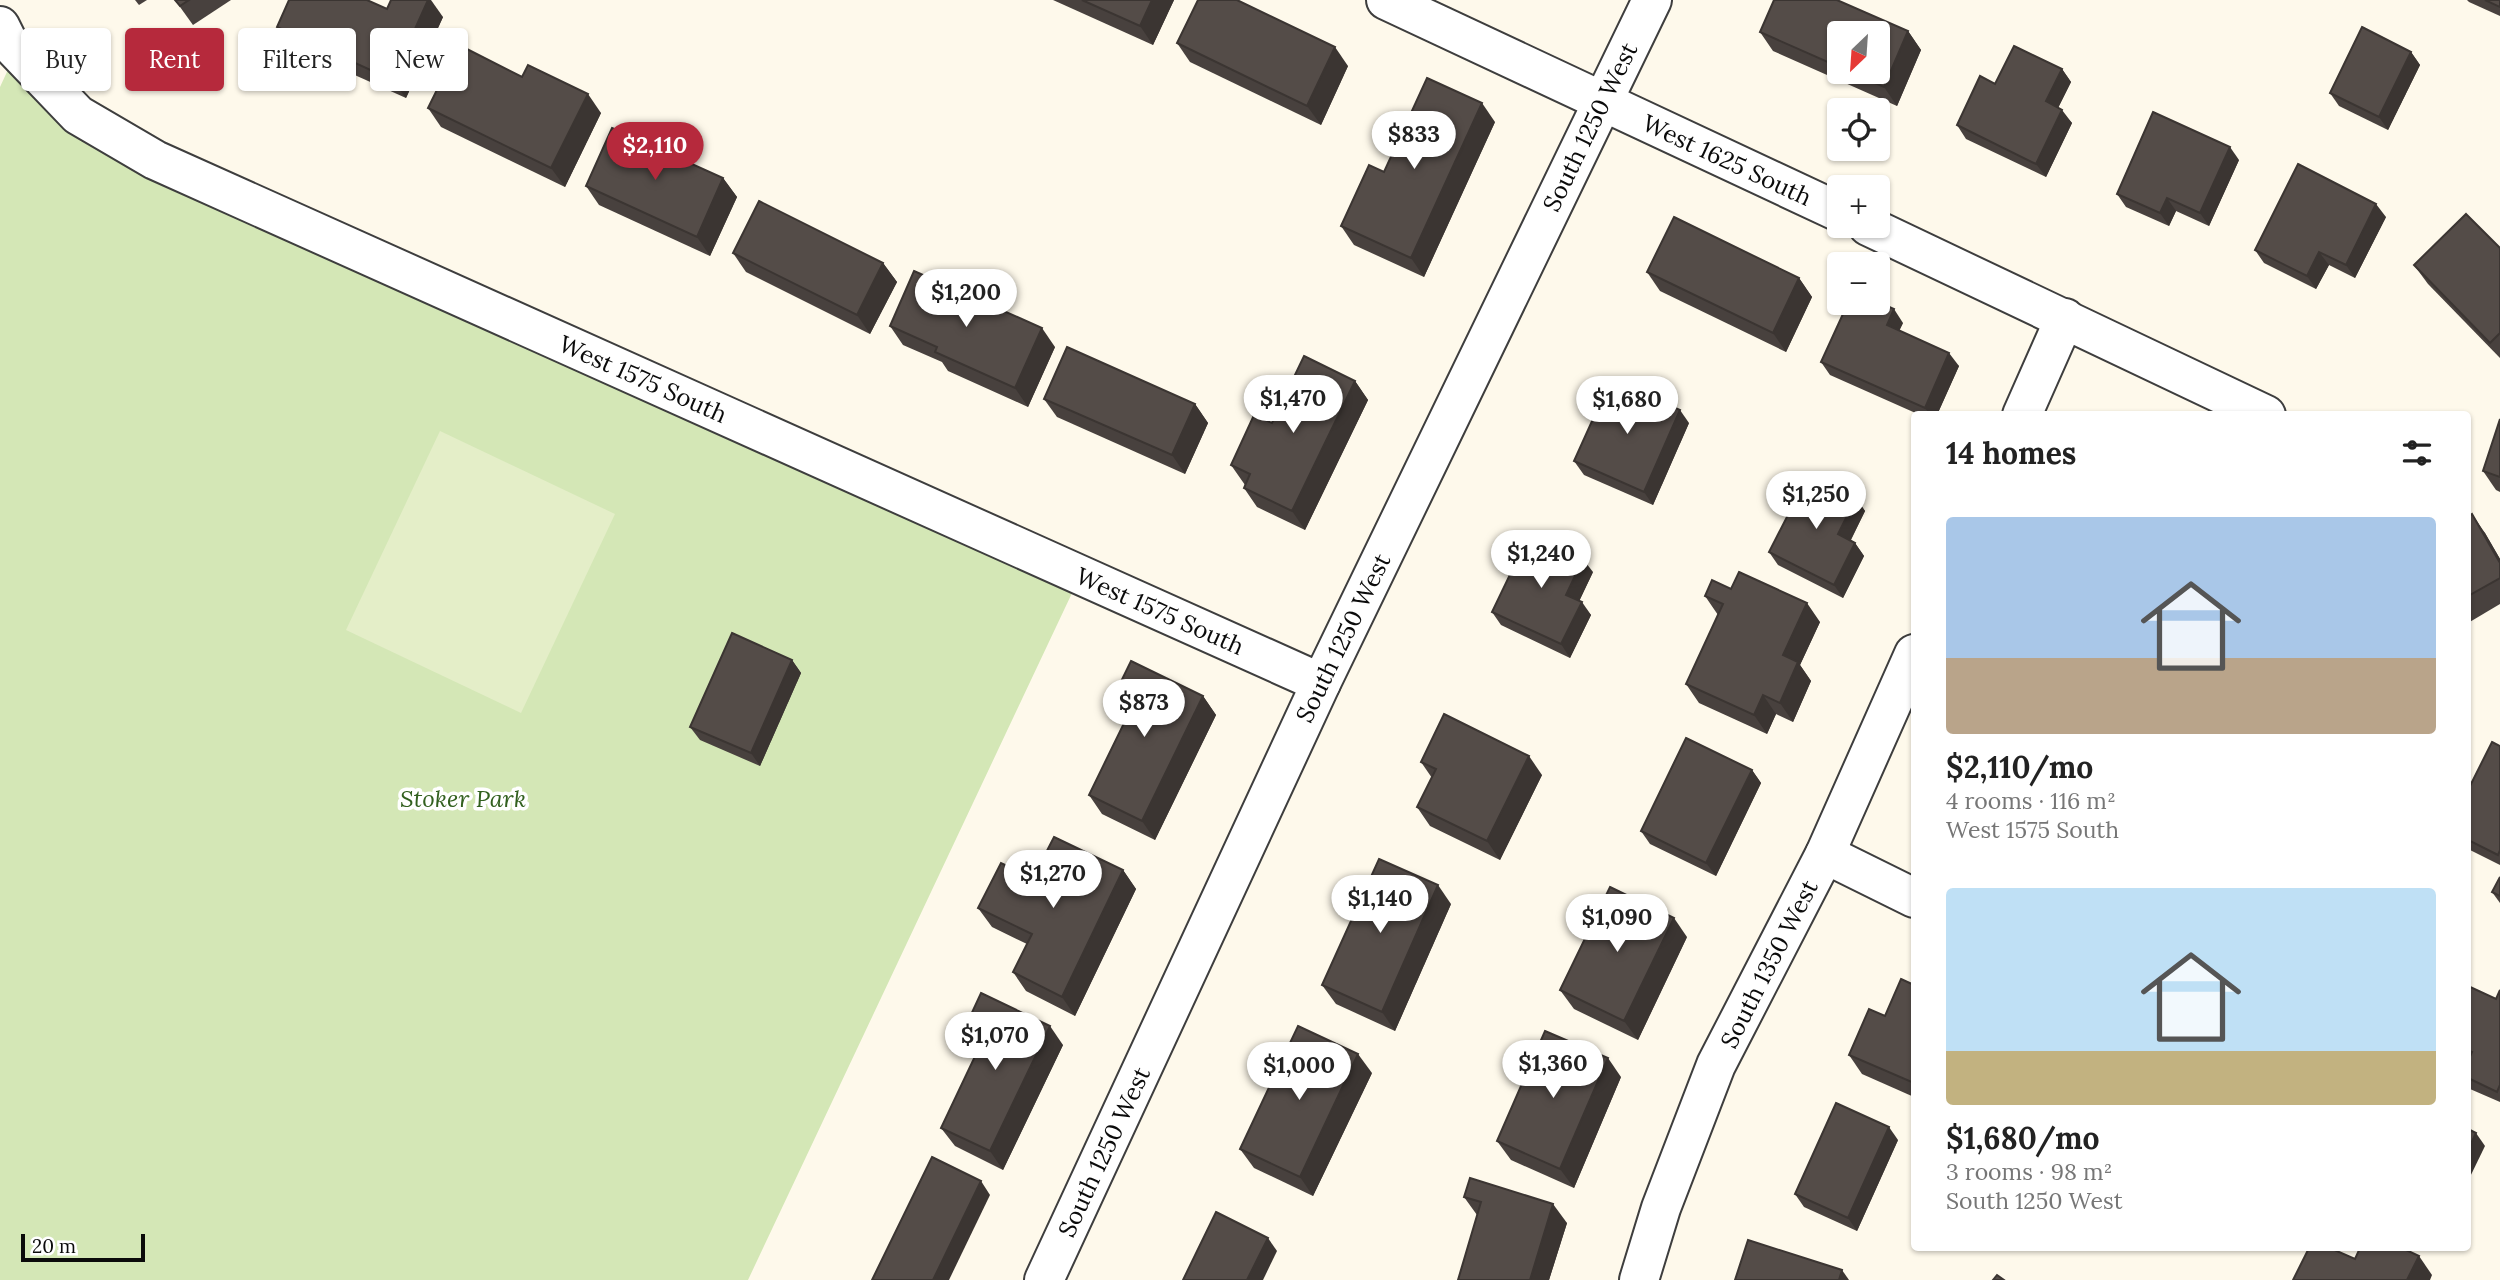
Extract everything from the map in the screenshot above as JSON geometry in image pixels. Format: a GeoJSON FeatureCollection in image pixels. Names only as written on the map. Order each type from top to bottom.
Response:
{"type":"FeatureCollection","features":[{"type":"Feature","properties":{"kind":"street","name":"West 1625 South"},"geometry":{"type":"LineString","coordinates":[[1386,0],[1827,206]]}},
{"type":"Feature","properties":{"kind":"street","name":"South 1250 West"},"geometry":{"type":"LineString","coordinates":[[1044,1280],[1321,683],[1652,0]]}},
{"type":"Feature","properties":{"kind":"street","name":"West 1575 South"},"geometry":{"type":"LineString","coordinates":[[0,26],[8,42],[78,115],[155,160],[1321,683]]}},
{"type":"Feature","properties":{"kind":"street"},"geometry":{"type":"LineString","coordinates":[[1890,236],[2258,411]]}},
{"type":"Feature","properties":{"kind":"street"},"geometry":{"type":"LineString","coordinates":[[2024,411],[2065,318]]}},
{"type":"Feature","properties":{"kind":"street","name":"South 1350 West"},"geometry":{"type":"LineString","coordinates":[[1639,1280],[1661,1208],[1716,1065],[1825,854],[1911,661]]}},
{"type":"Feature","properties":{"kind":"street"},"geometry":{"type":"LineString","coordinates":[[1825,854],[1911,897]]}},
{"type":"Feature","properties":{"kind":"green space","name":"Stoker Park"},"geometry":{"type":"Polygon","coordinates":[[[12,61],[21,67],[21,91],[54,91],[94,119],[1081,574],[748,1280],[0,1280],[0,87],[12,61]]]}},
{"type":"Feature","properties":{"kind":"green space"},"geometry":{"type":"Polygon","coordinates":[[[440,431],[615,514],[521,713],[346,630],[440,431]]]}},
{"type":"Feature","properties":{"kind":"building"},"geometry":{"type":"Polygon","coordinates":[[[175,0],[189,0],[180,6],[175,0]]]}},
{"type":"Feature","properties":{"kind":"building"},"geometry":{"type":"Polygon","coordinates":[[[289,0],[367,0],[387,9],[391,0],[428,0],[415,28],[370,28],[370,70],[356,63],[356,28],[277,27],[289,0]]]}},
{"type":"Feature","properties":{"kind":"building"},"geometry":{"type":"Polygon","coordinates":[[[1082,0],[1152,0],[1140,26],[1082,0]]]}},
{"type":"Feature","properties":{"kind":"building"},"geometry":{"type":"Polygon","coordinates":[[[1198,0],[1237,0],[1335,47],[1307,106],[1177,43],[1198,0]]]}},
{"type":"Feature","properties":{"kind":"building"},"geometry":{"type":"Polygon","coordinates":[[[1774,0],[1837,0],[1885,21],[1827,21],[1827,62],[1760,32],[1774,0]]]}},
{"type":"Feature","properties":{"kind":"building"},"geometry":{"type":"Polygon","coordinates":[[[2485,0],[2500,0],[2500,7],[2485,0]]]}},
{"type":"Feature","properties":{"kind":"building"},"geometry":{"type":"Polygon","coordinates":[[[1890,23],[1908,31],[1890,73],[1890,23]]]}},
{"type":"Feature","properties":{"kind":"building"},"geometry":{"type":"Polygon","coordinates":[[[2362,27],[2411,52],[2379,117],[2330,93],[2362,27]]]}},
{"type":"Feature","properties":{"kind":"building"},"geometry":{"type":"Polygon","coordinates":[[[2014,46],[2062,69],[2046,101],[2062,110],[2036,164],[1957,125],[1980,76],[1995,84],[2014,46]]]}},
{"type":"Feature","properties":{"kind":"building"},"geometry":{"type":"Polygon","coordinates":[[[468,50],[522,77],[528,65],[588,94],[551,168],[428,108],[436,91],[468,91],[468,50]]]}},
{"type":"Feature","properties":{"kind":"building"},"geometry":{"type":"Polygon","coordinates":[[[1427,78],[1482,103],[1411,258],[1341,226],[1369,165],[1384,172],[1427,78]]]}},
{"type":"Feature","properties":{"kind":"building"},"geometry":{"type":"Polygon","coordinates":[[[2153,112],[2230,147],[2200,213],[2167,198],[2160,213],[2117,194],[2153,112]]]}},
{"type":"Feature","properties":{"kind":"building"},"geometry":{"type":"Polygon","coordinates":[[[612,128],[723,178],[697,237],[586,186],[612,128]]]}},
{"type":"Feature","properties":{"kind":"building"},"geometry":{"type":"Polygon","coordinates":[[[2298,164],[2376,204],[2346,265],[2319,252],[2307,276],[2255,250],[2298,164]]]}},
{"type":"Feature","properties":{"kind":"building"},"geometry":{"type":"Polygon","coordinates":[[[759,201],[883,263],[857,315],[733,253],[759,201]]]}},
{"type":"Feature","properties":{"kind":"building"},"geometry":{"type":"Polygon","coordinates":[[[2466,214],[2500,248],[2500,333],[2490,343],[2414,265],[2466,214]]]}},
{"type":"Feature","properties":{"kind":"building"},"geometry":{"type":"Polygon","coordinates":[[[1674,217],[1799,278],[1773,333],[1647,272],[1674,217]]]}},
{"type":"Feature","properties":{"kind":"building"},"geometry":{"type":"Polygon","coordinates":[[[914,271],[1042,328],[1015,388],[935,352],[937,347],[890,326],[914,271]]]}},
{"type":"Feature","properties":{"kind":"building"},"geometry":{"type":"Polygon","coordinates":[[[1890,307],[1894,309],[1887,325],[1949,353],[1925,408],[1821,362],[1843,315],[1890,315],[1890,307]]]}},
{"type":"Feature","properties":{"kind":"building"},"geometry":{"type":"Polygon","coordinates":[[[1067,347],[1195,404],[1172,455],[1044,399],[1067,347]]]}},
{"type":"Feature","properties":{"kind":"building"},"geometry":{"type":"Polygon","coordinates":[[[1304,356],[1355,381],[1292,511],[1244,488],[1250,474],[1231,465],[1254,415],[1272,423],[1304,356]]]}},
{"type":"Feature","properties":{"kind":"building"},"geometry":{"type":"Polygon","coordinates":[[[1611,379],[1680,410],[1644,492],[1574,461],[1611,379]]]}},
{"type":"Feature","properties":{"kind":"building"},"geometry":{"type":"Polygon","coordinates":[[[2500,419],[2500,477],[2483,471],[2500,419]]]}},
{"type":"Feature","properties":{"kind":"building"},"geometry":{"type":"Polygon","coordinates":[[[1809,474],[1856,498],[1838,534],[1855,543],[1834,585],[1769,552],[1809,474]]]}},
{"type":"Feature","properties":{"kind":"building"},"geometry":{"type":"Polygon","coordinates":[[[2471,515],[2500,563],[2500,578],[2471,594],[2471,515]]]}},
{"type":"Feature","properties":{"kind":"building"},"geometry":{"type":"Polygon","coordinates":[[[1530,533],[1583,559],[1566,595],[1582,602],[1561,644],[1492,612],[1530,533]]]}},
{"type":"Feature","properties":{"kind":"building"},"geometry":{"type":"Polygon","coordinates":[[[1739,572],[1807,603],[1783,655],[1798,662],[1780,703],[1763,695],[1754,715],[1686,684],[1723,604],[1705,596],[1712,580],[1731,589],[1739,572]]]}},
{"type":"Feature","properties":{"kind":"building"},"geometry":{"type":"Polygon","coordinates":[[[732,633],[792,660],[751,753],[690,727],[732,633]]]}},
{"type":"Feature","properties":{"kind":"building"},"geometry":{"type":"Polygon","coordinates":[[[1131,661],[1203,696],[1142,821],[1089,795],[1129,713],[1110,704],[1131,661]]]}},
{"type":"Feature","properties":{"kind":"building"},"geometry":{"type":"Polygon","coordinates":[[[1444,714],[1529,756],[1487,841],[1417,807],[1436,769],[1421,762],[1444,714]]]}},
{"type":"Feature","properties":{"kind":"building"},"geometry":{"type":"Polygon","coordinates":[[[1686,738],[1752,770],[1706,863],[1641,831],[1686,738]]]}},
{"type":"Feature","properties":{"kind":"building"},"geometry":{"type":"Polygon","coordinates":[[[2492,742],[2500,746],[2498,855],[2471,842],[2471,784],[2492,742]]]}},
{"type":"Feature","properties":{"kind":"building"},"geometry":{"type":"Polygon","coordinates":[[[1054,837],[1123,870],[1062,997],[1013,972],[1032,934],[978,908],[1001,863],[1033,878],[1054,837]]]}},
{"type":"Feature","properties":{"kind":"building"},"geometry":{"type":"Polygon","coordinates":[[[1379,859],[1438,885],[1382,1012],[1322,985],[1379,859]]]}},
{"type":"Feature","properties":{"kind":"building"},"geometry":{"type":"Polygon","coordinates":[[[2500,877],[2500,896],[2492,892],[2500,877]]]}},
{"type":"Feature","properties":{"kind":"building"},"geometry":{"type":"Polygon","coordinates":[[[1610,887],[1674,918],[1624,1021],[1560,990],[1610,887]]]}},
{"type":"Feature","properties":{"kind":"building"},"geometry":{"type":"Polygon","coordinates":[[[1901,979],[1911,984],[1911,1082],[1849,1055],[1869,1009],[1885,1016],[1901,979]]]}},
{"type":"Feature","properties":{"kind":"building"},"geometry":{"type":"Polygon","coordinates":[[[2471,987],[2496,999],[2500,990],[2500,1085],[2497,1092],[2471,1079],[2471,987]]]}},
{"type":"Feature","properties":{"kind":"building"},"geometry":{"type":"Polygon","coordinates":[[[981,993],[1050,1026],[990,1151],[941,1128],[988,1029],[969,1019],[981,993]]]}},
{"type":"Feature","properties":{"kind":"building"},"geometry":{"type":"Polygon","coordinates":[[[1298,1026],[1358,1054],[1300,1177],[1240,1149],[1298,1026]]]}},
{"type":"Feature","properties":{"kind":"building"},"geometry":{"type":"Polygon","coordinates":[[[1545,1031],[1608,1058],[1560,1169],[1497,1141],[1545,1031]]]}},
{"type":"Feature","properties":{"kind":"building"},"geometry":{"type":"Polygon","coordinates":[[[1836,1103],[1889,1127],[1848,1218],[1795,1194],[1836,1103]]]}},
{"type":"Feature","properties":{"kind":"building"},"geometry":{"type":"Polygon","coordinates":[[[2471,1130],[2476,1133],[2471,1144],[2471,1130]]]}},
{"type":"Feature","properties":{"kind":"building"},"geometry":{"type":"Polygon","coordinates":[[[932,1157],[981,1181],[933,1280],[872,1280],[932,1157]]]}},
{"type":"Feature","properties":{"kind":"building"},"geometry":{"type":"Polygon","coordinates":[[[1470,1178],[1553,1204],[1530,1280],[1458,1280],[1481,1202],[1464,1197],[1470,1178]]]}},
{"type":"Feature","properties":{"kind":"building"},"geometry":{"type":"Polygon","coordinates":[[[1216,1212],[1268,1238],[1247,1280],[1183,1280],[1216,1212]]]}},
{"type":"Feature","properties":{"kind":"building"},"geometry":{"type":"Polygon","coordinates":[[[1748,1240],[1842,1270],[1839,1280],[1735,1280],[1748,1240]]]}},
{"type":"Feature","properties":{"kind":"building"},"geometry":{"type":"Polygon","coordinates":[[[2308,1251],[2337,1251],[2355,1259],[2359,1251],[2408,1251],[2419,1256],[2407,1280],[2293,1280],[2308,1251]]]}}]}
